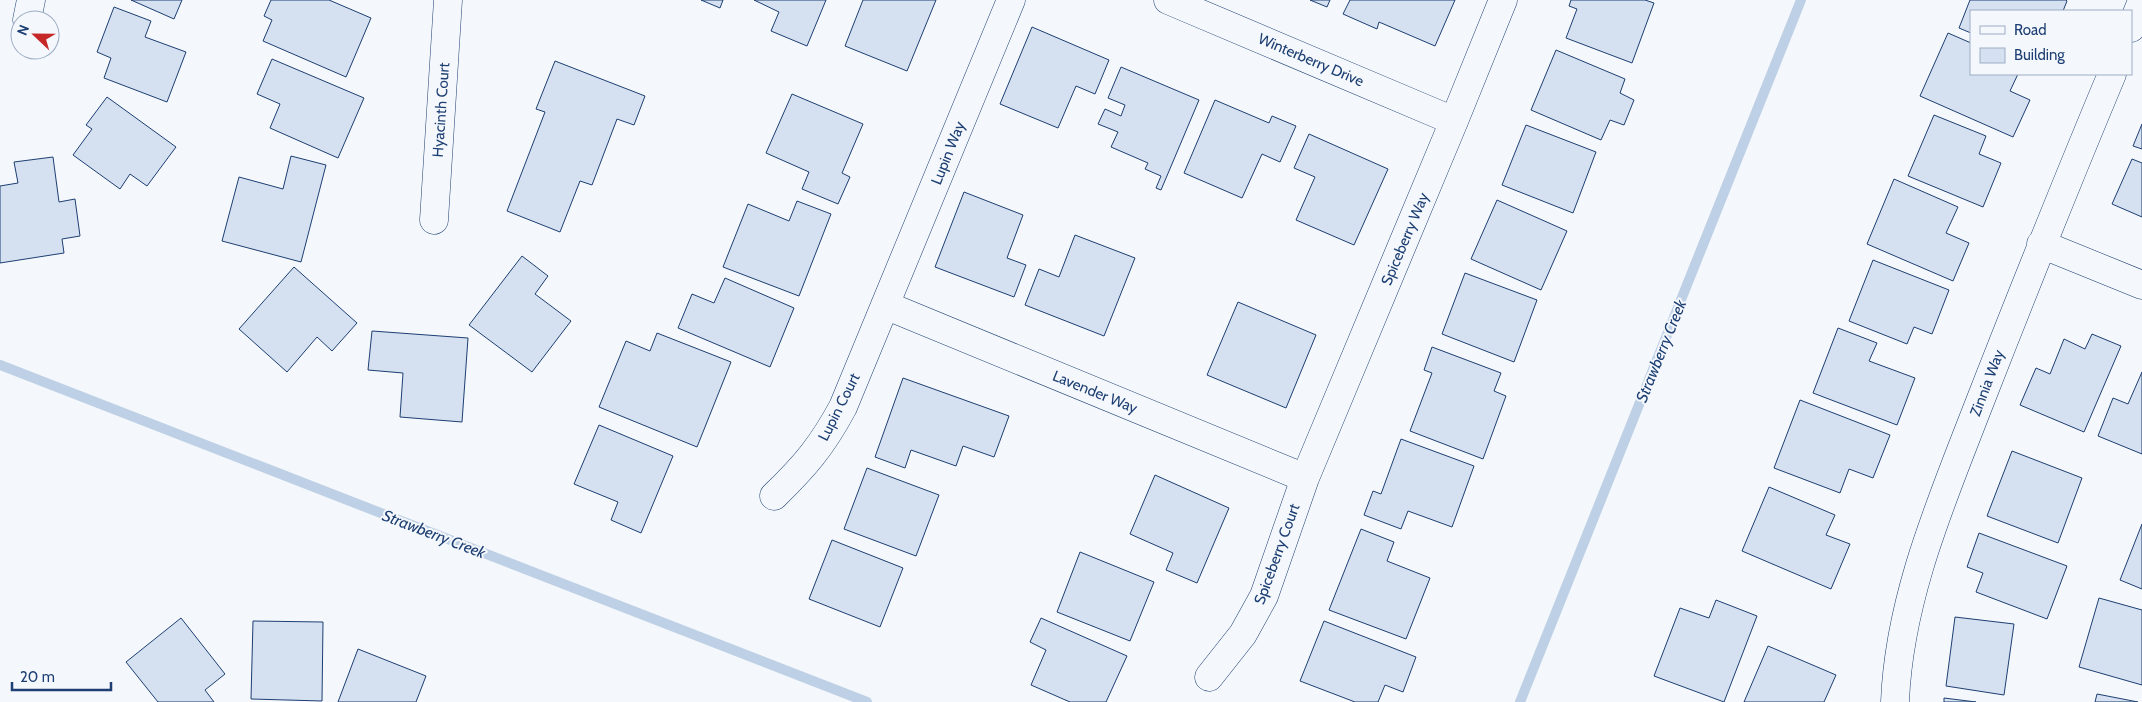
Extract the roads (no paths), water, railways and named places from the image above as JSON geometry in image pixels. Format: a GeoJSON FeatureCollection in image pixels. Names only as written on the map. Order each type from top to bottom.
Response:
{"type":"FeatureCollection","features":[{"type":"Feature","properties":{"kind":"street","name":"Hyacinth Court"},"geometry":{"type":"LineString","coordinates":[[434,220],[448,0]]}},
{"type":"Feature","properties":{"kind":"street","name":"Lupin Way"},"geometry":{"type":"LineString","coordinates":[[885,305],[1011,0]]}},
{"type":"Feature","properties":{"kind":"street","name":"Winterberry Drive"},"geometry":{"type":"LineString","coordinates":[[1168,0],[1454,121]]}},
{"type":"Feature","properties":{"kind":"street","name":"Spiceberry Way"},"geometry":{"type":"LineString","coordinates":[[1305,478],[1503,0]]}},
{"type":"Feature","properties":{"kind":"street"},"geometry":{"type":"LineString","coordinates":[[2132,26],[2142,1]]}},
{"type":"Feature","properties":{"kind":"street","name":"Zinnia Way"},"geometry":{"type":"LineString","coordinates":[[1895,702],[1905,624],[1922,555],[2041,244],[2112,75]]}},
{"type":"Feature","properties":{"kind":"street"},"geometry":{"type":"LineString","coordinates":[[2041,244],[2142,284]]}},
{"type":"Feature","properties":{"kind":"street","name":"Lavender Way"},"geometry":{"type":"LineString","coordinates":[[885,305],[1305,478]]}},
{"type":"Feature","properties":{"kind":"street","name":"Lupin Court"},"geometry":{"type":"LineString","coordinates":[[774,496],[802,470],[825,440],[843,407],[885,305]]}},
{"type":"Feature","properties":{"kind":"street","name":"Spiceberry Court"},"geometry":{"type":"LineString","coordinates":[[1209,677],[1243,634],[1264,596],[1305,478]]}},
{"type":"Feature","properties":{"kind":"waterway","name":"Strawberry Creek"},"geometry":{"type":"LineString","coordinates":[[1520,702],[1801,0]]}},
{"type":"Feature","properties":{"kind":"waterway","name":"Strawberry Creek"},"geometry":{"type":"LineString","coordinates":[[0,365],[867,702]]}}]}
